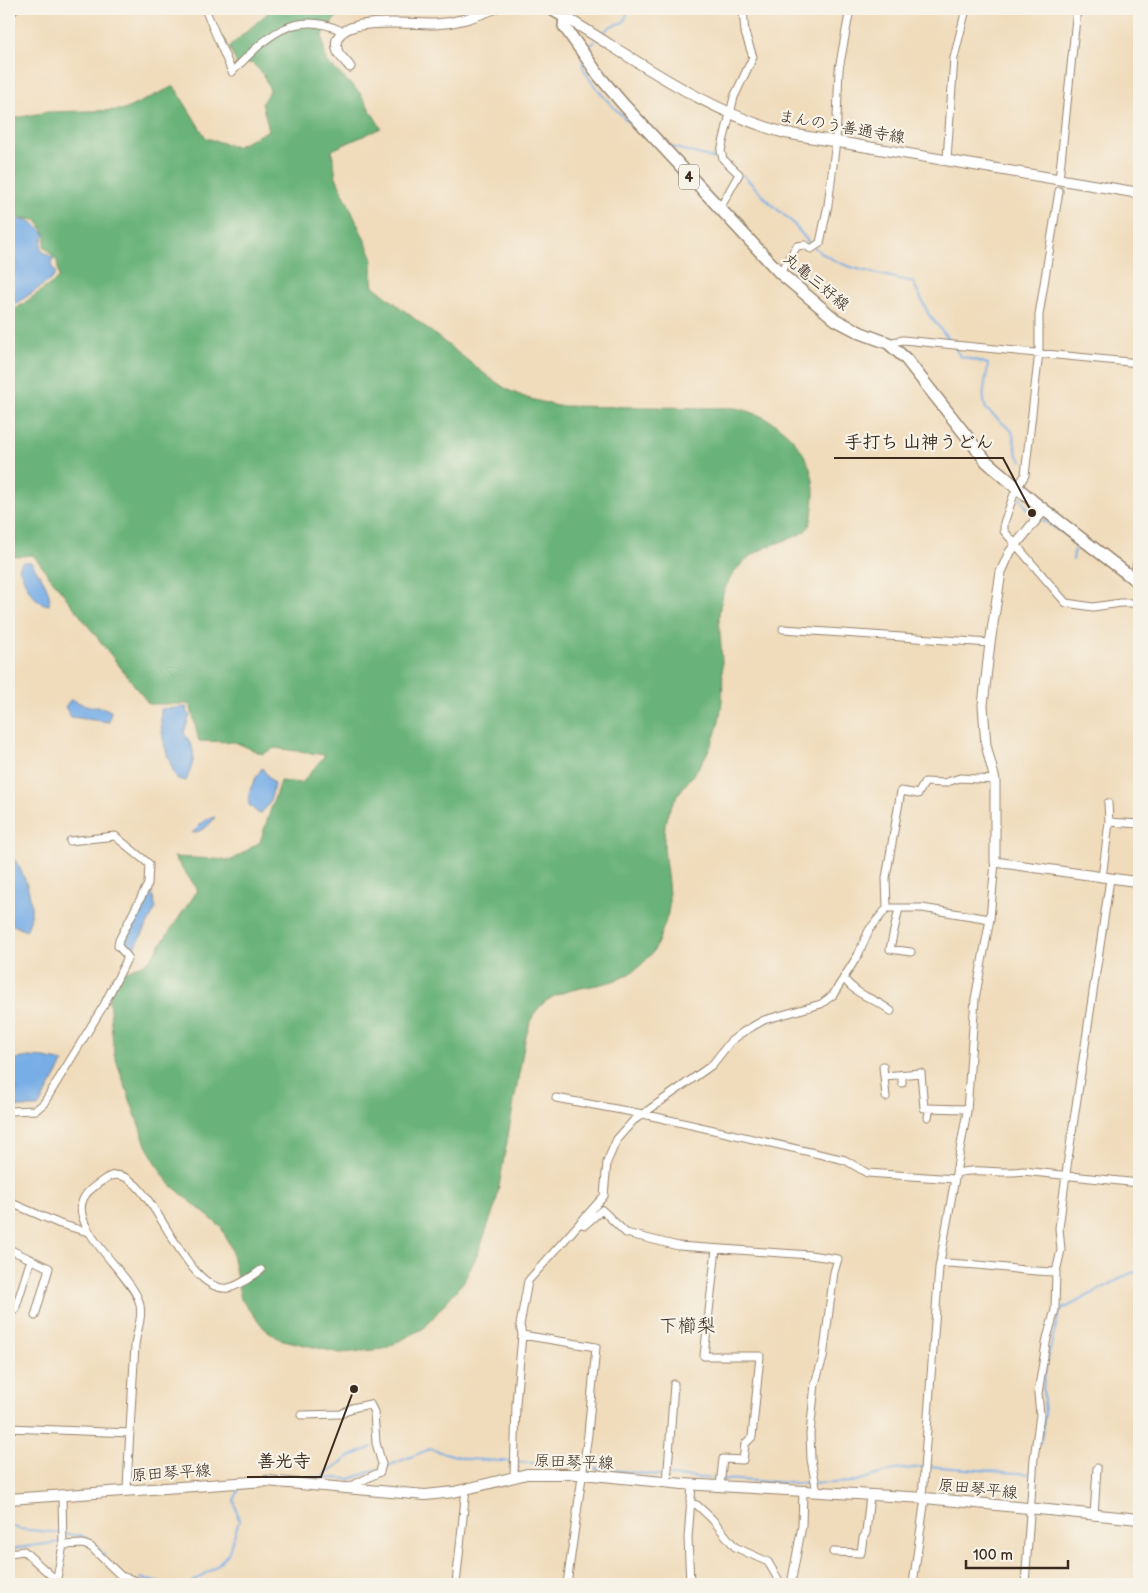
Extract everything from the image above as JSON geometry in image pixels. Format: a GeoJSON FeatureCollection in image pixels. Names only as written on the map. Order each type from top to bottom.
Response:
{"type":"FeatureCollection","features":[{"type":"Feature","properties":{"kind":"main road"},"geometry":{"type":"LineString","coordinates":[[551,9],[565,17]]}},
{"type":"Feature","properties":{"kind":"main road","name":"まんのう善通寺線"},"geometry":{"type":"LineString","coordinates":[[565,17],[731,114],[784,133],[947,159],[1059,185],[1139,193]]}},
{"type":"Feature","properties":{"kind":"main road","name":"丸亀三好線"},"geometry":{"type":"LineString","coordinates":[[565,17],[564,26],[600,77],[719,210],[780,273],[836,320],[861,333],[888,343],[906,359],[987,462],[1017,488],[1040,514],[1136,581]]}},
{"type":"Feature","properties":{"kind":"main road","name":"原田琴平線"},"geometry":{"type":"LineString","coordinates":[[9,1500],[266,1481],[425,1495],[454,1492],[514,1476],[583,1469],[667,1478],[692,1485],[720,1482],[803,1491],[816,1487],[870,1495],[923,1498],[1139,1519]]}},
{"type":"Feature","properties":{"kind":"street"},"geometry":{"type":"LineString","coordinates":[[9,16],[15,9]]}},
{"type":"Feature","properties":{"kind":"street"},"geometry":{"type":"LineString","coordinates":[[205,9],[232,72],[251,53],[291,25],[316,22],[342,31]]}},
{"type":"Feature","properties":{"kind":"street"},"geometry":{"type":"LineString","coordinates":[[350,66],[338,52],[338,42],[342,31],[353,25],[435,24],[466,21],[494,9]]}},
{"type":"Feature","properties":{"kind":"street"},"geometry":{"type":"LineString","coordinates":[[719,210],[740,174],[723,159],[721,151],[740,80],[753,58],[745,32],[743,9]]}},
{"type":"Feature","properties":{"kind":"street"},"geometry":{"type":"LineString","coordinates":[[780,273],[797,246],[805,245],[811,249],[820,244],[828,205],[836,141],[839,69],[850,9]]}},
{"type":"Feature","properties":{"kind":"street"},"geometry":{"type":"LineString","coordinates":[[947,159],[954,58],[966,9]]}},
{"type":"Feature","properties":{"kind":"street"},"geometry":{"type":"LineString","coordinates":[[1077,9],[1059,185],[1039,315],[1039,352],[1025,476],[1017,488],[1004,523],[1004,531],[1066,603],[1093,607],[1121,603],[1139,603]]}},
{"type":"Feature","properties":{"kind":"street"},"geometry":{"type":"LineString","coordinates":[[888,343],[903,340],[958,347],[1039,352],[1139,363]]}},
{"type":"Feature","properties":{"kind":"street"},"geometry":{"type":"LineString","coordinates":[[913,1584],[923,1498],[940,1263],[967,1109],[975,999],[990,919],[995,862],[995,780],[986,745],[982,705],[1001,572],[1016,543],[1040,514]]}},
{"type":"Feature","properties":{"kind":"street"},"geometry":{"type":"LineString","coordinates":[[1136,581],[1139,554]]}},
{"type":"Feature","properties":{"kind":"street"},"geometry":{"type":"LineString","coordinates":[[783,629],[990,643]]}},
{"type":"Feature","properties":{"kind":"street"},"geometry":{"type":"LineString","coordinates":[[514,1476],[516,1404],[522,1335],[520,1325],[528,1281],[604,1196],[607,1162],[617,1139],[643,1114],[712,1065],[730,1042],[743,1032],[764,1020],[821,1004],[833,995],[844,979],[869,930],[887,908],[886,878],[901,791],[918,794],[925,782],[944,784],[960,778],[995,780]]}},
{"type":"Feature","properties":{"kind":"street"},"geometry":{"type":"LineString","coordinates":[[1025,1584],[1032,1509],[1034,1458],[1040,1415],[1038,1393],[1047,1338],[1055,1310],[1056,1272],[1061,1250],[1059,1228],[1106,878],[1109,822],[1108,803]]}},
{"type":"Feature","properties":{"kind":"street"},"geometry":{"type":"LineString","coordinates":[[1109,822],[1139,824]]}},
{"type":"Feature","properties":{"kind":"street"},"geometry":{"type":"LineString","coordinates":[[9,1111],[36,1110],[44,1103],[104,1005],[128,957],[118,946],[119,940],[150,877],[149,864],[115,836],[70,841]]}},
{"type":"Feature","properties":{"kind":"street"},"geometry":{"type":"LineString","coordinates":[[995,862],[1139,882]]}},
{"type":"Feature","properties":{"kind":"street"},"geometry":{"type":"LineString","coordinates":[[887,908],[922,908],[990,919]]}},
{"type":"Feature","properties":{"kind":"street"},"geometry":{"type":"LineString","coordinates":[[899,908],[890,949],[911,952]]}},
{"type":"Feature","properties":{"kind":"street"},"geometry":{"type":"LineString","coordinates":[[844,979],[859,994],[879,1002],[891,1011]]}},
{"type":"Feature","properties":{"kind":"street"},"geometry":{"type":"LineString","coordinates":[[883,1066],[886,1097]]}},
{"type":"Feature","properties":{"kind":"street"},"geometry":{"type":"LineString","coordinates":[[884,1076],[902,1079],[921,1074],[919,1087],[924,1108],[967,1109]]}},
{"type":"Feature","properties":{"kind":"street"},"geometry":{"type":"LineString","coordinates":[[556,1098],[643,1114],[845,1160],[867,1173],[956,1176],[971,1169],[1066,1175],[1139,1183]]}},
{"type":"Feature","properties":{"kind":"street"},"geometry":{"type":"LineString","coordinates":[[928,1117],[930,1108]]}},
{"type":"Feature","properties":{"kind":"street"},"geometry":{"type":"LineString","coordinates":[[127,1490],[135,1343],[141,1314],[139,1301],[127,1280],[88,1232],[81,1218],[81,1206],[85,1196],[108,1177],[122,1176],[141,1188],[169,1234],[202,1279],[216,1286],[227,1288],[239,1284],[262,1270]]}},
{"type":"Feature","properties":{"kind":"street"},"geometry":{"type":"LineString","coordinates":[[9,1202],[60,1224],[88,1232]]}},
{"type":"Feature","properties":{"kind":"street"},"geometry":{"type":"LineString","coordinates":[[580,1223],[585,1225],[589,1223],[602,1210],[626,1233],[678,1246],[810,1254],[838,1259],[832,1281],[823,1358],[815,1382],[810,1434],[810,1459],[816,1487]]}},
{"type":"Feature","properties":{"kind":"street"},"geometry":{"type":"LineString","coordinates":[[9,1249],[49,1268],[35,1316]]}},
{"type":"Feature","properties":{"kind":"street"},"geometry":{"type":"LineString","coordinates":[[716,1249],[704,1356],[760,1356],[752,1437],[745,1444],[743,1460],[723,1459],[720,1482]]}},
{"type":"Feature","properties":{"kind":"street"},"geometry":{"type":"LineString","coordinates":[[15,1310],[31,1259]]}},
{"type":"Feature","properties":{"kind":"street"},"geometry":{"type":"LineString","coordinates":[[940,1263],[966,1263],[1022,1272],[1056,1272]]}},
{"type":"Feature","properties":{"kind":"street"},"geometry":{"type":"LineString","coordinates":[[522,1335],[596,1347],[569,1583]]}},
{"type":"Feature","properties":{"kind":"street"},"geometry":{"type":"LineString","coordinates":[[667,1478],[674,1444],[669,1407],[674,1384]]}},
{"type":"Feature","properties":{"kind":"street"},"geometry":{"type":"LineString","coordinates":[[301,1414],[341,1414],[352,1408],[370,1404],[374,1412],[376,1443],[381,1467],[349,1487]]}},
{"type":"Feature","properties":{"kind":"street"},"geometry":{"type":"LineString","coordinates":[[9,1428],[130,1433]]}},
{"type":"Feature","properties":{"kind":"street"},"geometry":{"type":"LineString","coordinates":[[1094,1516],[1100,1477],[1097,1468]]}},
{"type":"Feature","properties":{"kind":"street"},"geometry":{"type":"LineString","coordinates":[[690,1584],[688,1538],[692,1485]]}},
{"type":"Feature","properties":{"kind":"street"},"geometry":{"type":"LineString","coordinates":[[456,1584],[466,1488]]}},
{"type":"Feature","properties":{"kind":"street"},"geometry":{"type":"LineString","coordinates":[[791,1584],[802,1526],[803,1491]]}},
{"type":"Feature","properties":{"kind":"street"},"geometry":{"type":"LineString","coordinates":[[56,1582],[63,1539],[62,1495]]}},
{"type":"Feature","properties":{"kind":"street"},"geometry":{"type":"LineString","coordinates":[[833,1552],[861,1554],[863,1538],[866,1533],[870,1495]]}},
{"type":"Feature","properties":{"kind":"street"},"geometry":{"type":"LineString","coordinates":[[690,1502],[697,1505],[735,1547],[768,1562],[781,1584]]}},
{"type":"Feature","properties":{"kind":"street"},"geometry":{"type":"LineString","coordinates":[[63,1539],[91,1547],[121,1576],[146,1584]]}},
{"type":"Feature","properties":{"kind":"street"},"geometry":{"type":"LineString","coordinates":[[9,1553],[24,1551],[56,1582]]}},
{"type":"Feature","properties":{"kind":"green space"},"geometry":{"type":"Polygon","coordinates":[[[272,9],[394,9],[403,11],[337,16],[322,36],[326,61],[360,93],[381,128],[332,150],[336,177],[372,256],[373,286],[490,378],[508,390],[527,398],[557,406],[734,408],[751,412],[767,419],[782,429],[804,455],[811,471],[814,488],[812,516],[807,529],[790,539],[762,549],[751,556],[734,572],[723,594],[719,619],[723,674],[721,710],[711,745],[702,762],[670,808],[667,817],[664,847],[669,908],[655,949],[641,965],[625,976],[613,981],[561,993],[550,998],[540,1007],[532,1018],[525,1040],[496,1203],[478,1253],[464,1281],[424,1328],[384,1349],[340,1353],[279,1339],[264,1328],[241,1299],[231,1248],[221,1227],[171,1185],[146,1145],[114,1054],[109,1000],[113,977],[149,961],[198,890],[174,857],[232,860],[260,842],[280,781],[302,783],[325,755],[275,748],[262,754],[235,742],[199,741],[190,704],[149,704],[33,555],[9,557],[9,314],[59,278],[57,261],[44,246],[46,235],[37,220],[9,217],[9,119],[48,112],[124,110],[174,86],[206,138],[236,147],[269,130],[262,103],[270,90],[263,74],[252,63],[237,64],[229,47],[272,9]]]}},
{"type":"Feature","properties":{"kind":"water"},"geometry":{"type":"Polygon","coordinates":[[[25,219],[35,224],[45,234],[41,243],[42,251],[53,258],[52,267],[56,273],[53,278],[9,309],[9,226],[14,221],[25,219]]]}},
{"type":"Feature","properties":{"kind":"water"},"geometry":{"type":"Polygon","coordinates":[[[22,562],[31,562],[41,577],[49,594],[49,605],[38,600],[30,591],[19,568],[22,562]]]}},
{"type":"Feature","properties":{"kind":"water"},"geometry":{"type":"Polygon","coordinates":[[[71,699],[84,705],[111,711],[109,722],[71,717],[65,707],[71,699]]]}},
{"type":"Feature","properties":{"kind":"water"},"geometry":{"type":"Polygon","coordinates":[[[187,707],[186,712],[190,715],[184,733],[194,756],[186,781],[177,779],[167,754],[161,727],[161,709],[187,707]]]}},
{"type":"Feature","properties":{"kind":"water"},"geometry":{"type":"Polygon","coordinates":[[[262,768],[274,784],[268,805],[259,814],[249,805],[248,800],[252,786],[262,768]]]}},
{"type":"Feature","properties":{"kind":"water"},"geometry":{"type":"Polygon","coordinates":[[[215,817],[205,828],[192,833],[205,820],[215,817]]]}},
{"type":"Feature","properties":{"kind":"water"},"geometry":{"type":"Polygon","coordinates":[[[9,852],[25,879],[31,901],[30,922],[26,931],[13,925],[9,916],[9,852]]]}},
{"type":"Feature","properties":{"kind":"water"},"geometry":{"type":"Polygon","coordinates":[[[151,889],[156,908],[135,948],[131,950],[122,947],[122,939],[151,889]]]}},
{"type":"Feature","properties":{"kind":"water"},"geometry":{"type":"Polygon","coordinates":[[[29,1057],[64,1062],[38,1107],[16,1107],[14,1093],[17,1089],[9,1069],[11,1060],[29,1057]]]}},
{"type":"Feature","properties":{"kind":"waterway"},"geometry":{"type":"LineString","coordinates":[[600,35],[611,26],[624,22],[629,9]]}},
{"type":"Feature","properties":{"kind":"waterway"},"geometry":{"type":"LineString","coordinates":[[587,51],[595,41]]}},
{"type":"Feature","properties":{"kind":"waterway"},"geometry":{"type":"LineString","coordinates":[[583,60],[584,68],[589,78],[598,89],[620,114],[649,140]]}},
{"type":"Feature","properties":{"kind":"waterway"},"geometry":{"type":"LineString","coordinates":[[668,146],[716,159]]}},
{"type":"Feature","properties":{"kind":"waterway"},"geometry":{"type":"LineString","coordinates":[[743,175],[771,204],[791,221],[811,245]]}},
{"type":"Feature","properties":{"kind":"waterway"},"geometry":{"type":"LineString","coordinates":[[815,248],[837,262],[913,282],[929,315],[952,343]]}},
{"type":"Feature","properties":{"kind":"waterway"},"geometry":{"type":"LineString","coordinates":[[954,347],[960,356],[988,364],[984,392],[986,409],[1012,431],[1017,454],[1022,461]]}},
{"type":"Feature","properties":{"kind":"waterway"},"geometry":{"type":"LineString","coordinates":[[1020,497],[1027,508],[1036,515]]}},
{"type":"Feature","properties":{"kind":"waterway"},"geometry":{"type":"LineString","coordinates":[[1040,518],[1068,537],[1075,546],[1073,560]]}},
{"type":"Feature","properties":{"kind":"waterway"},"geometry":{"type":"LineString","coordinates":[[1040,1444],[1045,1414],[1043,1388],[1047,1360],[1059,1314],[1063,1309],[1131,1273],[1139,1272]]}},
{"type":"Feature","properties":{"kind":"waterway"},"geometry":{"type":"LineString","coordinates":[[322,1476],[349,1457],[372,1447]]}},
{"type":"Feature","properties":{"kind":"waterway"},"geometry":{"type":"LineString","coordinates":[[383,1468],[430,1449],[467,1459],[580,1466]]}},
{"type":"Feature","properties":{"kind":"waterway"},"geometry":{"type":"LineString","coordinates":[[927,1466],[1030,1474]]}},
{"type":"Feature","properties":{"kind":"waterway"},"geometry":{"type":"LineString","coordinates":[[585,1467],[665,1476]]}},
{"type":"Feature","properties":{"kind":"waterway"},"geometry":{"type":"LineString","coordinates":[[670,1476],[809,1484],[853,1482],[894,1470],[923,1467]]}},
{"type":"Feature","properties":{"kind":"waterway"},"geometry":{"type":"LineString","coordinates":[[263,1475],[351,1479],[378,1469]]}},
{"type":"Feature","properties":{"kind":"waterway"},"geometry":{"type":"LineString","coordinates":[[189,1584],[214,1568],[228,1554],[239,1521],[234,1500],[239,1490]]}},
{"type":"Feature","properties":{"kind":"waterway"},"geometry":{"type":"LineString","coordinates":[[9,1525],[19,1529],[60,1533]]}},
{"type":"Feature","properties":{"kind":"waterway"},"geometry":{"type":"LineString","coordinates":[[65,1534],[82,1536],[89,1540]]}},
{"type":"Feature","properties":{"kind":"waterway"},"geometry":{"type":"LineString","coordinates":[[82,1541],[89,1540],[105,1556]]}},
{"type":"Feature","properties":{"kind":"waterway"},"geometry":{"type":"LineString","coordinates":[[9,1549],[60,1542]]}},
{"type":"Feature","properties":{"kind":"waterway"},"geometry":{"type":"LineString","coordinates":[[140,1578],[164,1584]]}},
{"type":"Feature","properties":{"kind":"place","name":"手打ち 山神うどん"},"geometry":{"type":"Point","coordinates":[1032,513]}},
{"type":"Feature","properties":{"kind":"place","name":"善光寺"},"geometry":{"type":"Point","coordinates":[354,1389]}},
{"type":"Feature","properties":{"kind":"district","name":"下櫛梨"},"geometry":{"type":"Point","coordinates":[687,1325]}}]}
